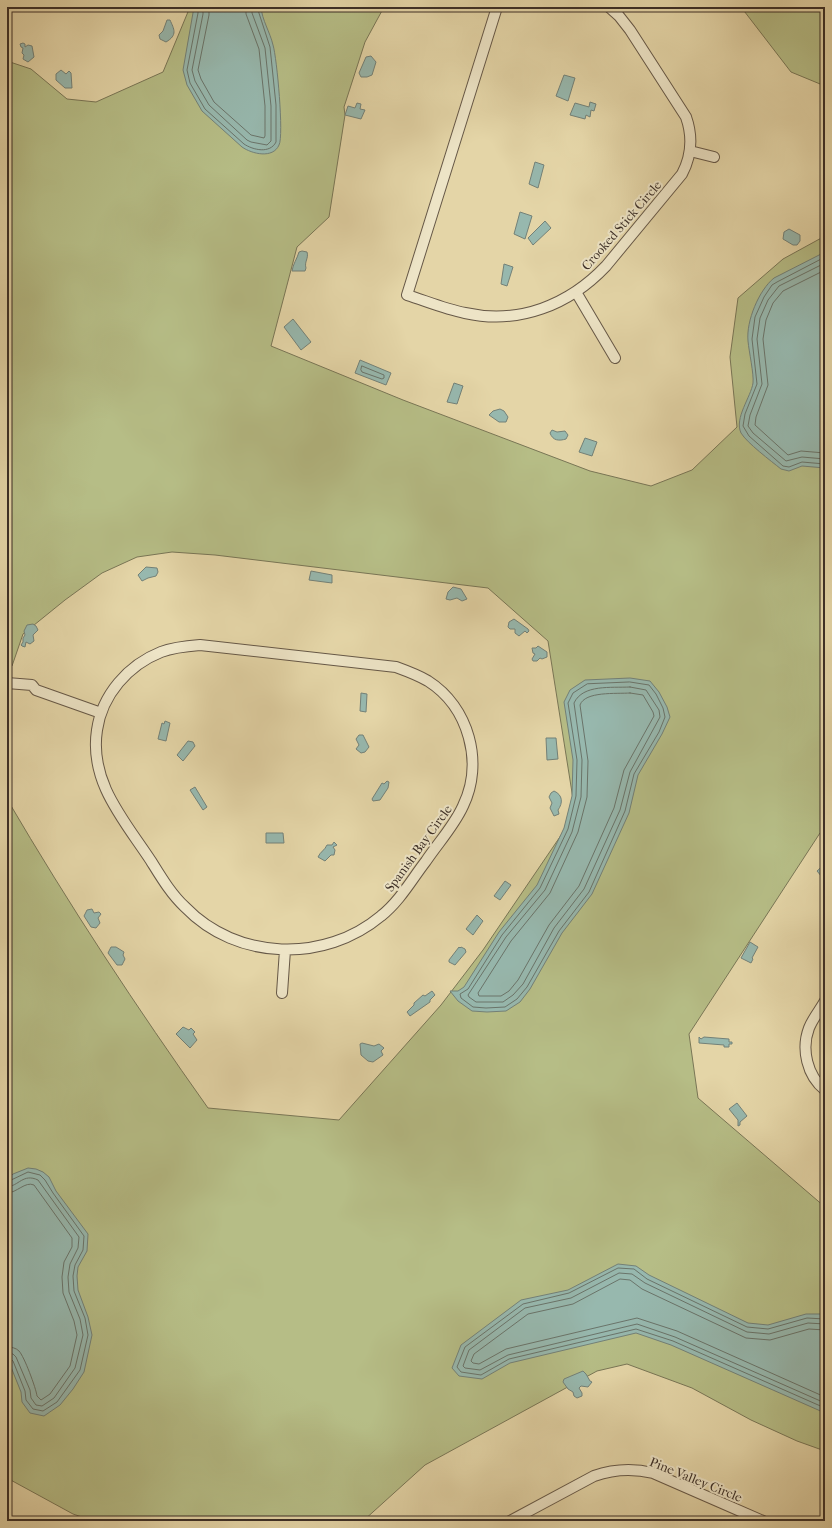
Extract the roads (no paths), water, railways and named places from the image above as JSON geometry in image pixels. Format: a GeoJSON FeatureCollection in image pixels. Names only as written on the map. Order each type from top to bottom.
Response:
{"type":"FeatureCollection","features":[{"type":"Feature","properties":{"kind":"street","name":"Crooked Stick Circle"},"geometry":{"type":"LineString","coordinates":[[497,7],[407,295],[465,313],[486,316],[508,316],[527,313],[558,302],[576,292],[594,278],[606,266],[682,174],[685,168],[691,141],[686,117],[630,30],[619,16],[609,7]]}},
{"type":"Feature","properties":{"kind":"street"},"geometry":{"type":"LineString","coordinates":[[690,151],[714,157]]}},
{"type":"Feature","properties":{"kind":"street"},"geometry":{"type":"LineString","coordinates":[[576,292],[615,358]]}},
{"type":"Feature","properties":{"kind":"street","name":"Spanish Bay Circle"},"geometry":{"type":"LineString","coordinates":[[200,645],[396,667],[413,673],[429,682],[443,693],[454,705],[465,726],[473,756],[469,790],[455,821],[397,900],[382,915],[359,931],[346,938],[327,945],[307,949],[285,950],[256,947],[237,941],[218,932],[185,908],[172,893],[110,800],[102,783],[97,765],[95,747],[101,712],[107,699],[117,684],[130,670],[146,659],[162,651],[174,648],[200,645]]}},
{"type":"Feature","properties":{"kind":"street"},"geometry":{"type":"LineString","coordinates":[[7,683],[32,685],[36,690],[101,712]]}},
{"type":"Feature","properties":{"kind":"street"},"geometry":{"type":"LineString","coordinates":[[282,993],[285,950]]}},
{"type":"Feature","properties":{"kind":"street"},"geometry":{"type":"LineString","coordinates":[[825,1001],[813,1019],[809,1029],[806,1042],[806,1054],[809,1066],[815,1078],[825,1090]]}},
{"type":"Feature","properties":{"kind":"street","name":"Pine Valley Circle"},"geometry":{"type":"LineString","coordinates":[[510,1521],[594,1476],[622,1470],[639,1470],[653,1473],[763,1521]]}},
{"type":"Feature","properties":{"kind":"water"},"geometry":{"type":"Polygon","coordinates":[[[194,7],[261,7],[263,17],[272,40],[278,80],[281,127],[280,139],[279,145],[272,152],[262,154],[251,152],[242,147],[202,111],[187,85],[183,70],[194,7]]]}},
{"type":"Feature","properties":{"kind":"water"},"geometry":{"type":"Polygon","coordinates":[[[167,20],[170,20],[173,26],[174,34],[166,42],[160,39],[159,35],[163,31],[167,20]]]}},
{"type":"Feature","properties":{"kind":"water"},"geometry":{"type":"Polygon","coordinates":[[[20,44],[25,44],[25,47],[28,45],[32,46],[34,57],[28,62],[23,59],[23,48],[20,44]]]}},
{"type":"Feature","properties":{"kind":"water"},"geometry":{"type":"Polygon","coordinates":[[[371,56],[376,62],[372,75],[361,77],[359,73],[366,57],[371,56]]]}},
{"type":"Feature","properties":{"kind":"water"},"geometry":{"type":"Polygon","coordinates":[[[61,70],[66,74],[69,71],[71,73],[72,88],[65,88],[56,80],[56,74],[61,70]]]}},
{"type":"Feature","properties":{"kind":"water"},"geometry":{"type":"Polygon","coordinates":[[[564,75],[575,78],[568,101],[556,96],[564,75]]]}},
{"type":"Feature","properties":{"kind":"water"},"geometry":{"type":"Polygon","coordinates":[[[590,102],[596,104],[594,111],[591,110],[590,117],[586,115],[585,119],[570,115],[575,103],[589,107],[590,102]]]}},
{"type":"Feature","properties":{"kind":"water"},"geometry":{"type":"Polygon","coordinates":[[[357,103],[361,104],[360,109],[365,110],[361,119],[345,115],[348,106],[355,108],[357,103]]]}},
{"type":"Feature","properties":{"kind":"water"},"geometry":{"type":"Polygon","coordinates":[[[535,162],[544,165],[538,188],[529,184],[535,162]]]}},
{"type":"Feature","properties":{"kind":"water"},"geometry":{"type":"Polygon","coordinates":[[[520,212],[532,216],[525,239],[514,234],[520,212]]]}},
{"type":"Feature","properties":{"kind":"water"},"geometry":{"type":"Polygon","coordinates":[[[545,221],[551,228],[533,245],[528,238],[545,221]]]}},
{"type":"Feature","properties":{"kind":"water"},"geometry":{"type":"Polygon","coordinates":[[[789,229],[800,235],[800,241],[797,245],[793,245],[783,239],[784,232],[789,229]]]}},
{"type":"Feature","properties":{"kind":"water"},"geometry":{"type":"Polygon","coordinates":[[[299,252],[307,252],[305,271],[292,271],[299,252]]]}},
{"type":"Feature","properties":{"kind":"water"},"geometry":{"type":"Polygon","coordinates":[[[825,252],[825,468],[802,466],[789,471],[781,469],[754,447],[741,433],[739,427],[741,414],[752,389],[753,383],[748,341],[749,324],[755,306],[768,283],[774,278],[825,252]]]}},
{"type":"Feature","properties":{"kind":"water"},"geometry":{"type":"Polygon","coordinates":[[[504,264],[513,267],[507,286],[501,284],[504,264]]]}},
{"type":"Feature","properties":{"kind":"water"},"geometry":{"type":"Polygon","coordinates":[[[293,319],[311,342],[301,350],[284,327],[293,319]]]}},
{"type":"Feature","properties":{"kind":"water"},"geometry":{"type":"Polygon","coordinates":[[[360,360],[391,373],[386,385],[355,373],[360,360]]]}},
{"type":"Feature","properties":{"kind":"water"},"geometry":{"type":"Polygon","coordinates":[[[454,383],[463,386],[457,404],[447,402],[454,383]]]}},
{"type":"Feature","properties":{"kind":"water"},"geometry":{"type":"Polygon","coordinates":[[[500,409],[504,411],[508,417],[506,422],[499,422],[489,415],[493,411],[500,409]]]}},
{"type":"Feature","properties":{"kind":"water"},"geometry":{"type":"Polygon","coordinates":[[[552,430],[557,432],[565,431],[568,435],[566,439],[556,440],[550,433],[552,430]]]}},
{"type":"Feature","properties":{"kind":"water"},"geometry":{"type":"Polygon","coordinates":[[[585,438],[597,442],[592,456],[579,452],[585,438]]]}},
{"type":"Feature","properties":{"kind":"water"},"geometry":{"type":"Polygon","coordinates":[[[146,567],[157,568],[158,572],[156,576],[142,581],[138,575],[146,567]]]}},
{"type":"Feature","properties":{"kind":"water"},"geometry":{"type":"Polygon","coordinates":[[[311,571],[332,575],[332,583],[309,580],[311,571]]]}},
{"type":"Feature","properties":{"kind":"water"},"geometry":{"type":"Polygon","coordinates":[[[453,587],[461,589],[467,599],[462,601],[457,598],[450,600],[446,599],[448,592],[453,587]]]}},
{"type":"Feature","properties":{"kind":"water"},"geometry":{"type":"Polygon","coordinates":[[[514,619],[529,631],[527,633],[525,631],[519,636],[515,633],[515,629],[510,629],[508,627],[509,622],[514,619]]]}},
{"type":"Feature","properties":{"kind":"water"},"geometry":{"type":"Polygon","coordinates":[[[33,624],[38,630],[33,635],[34,641],[30,644],[26,642],[25,647],[22,646],[21,645],[25,635],[24,631],[27,625],[33,624]]]}},
{"type":"Feature","properties":{"kind":"water"},"geometry":{"type":"Polygon","coordinates":[[[538,646],[547,652],[547,657],[533,661],[532,659],[535,654],[533,653],[532,648],[536,648],[538,646]]]}},
{"type":"Feature","properties":{"kind":"water"},"geometry":{"type":"Polygon","coordinates":[[[630,678],[650,681],[659,692],[667,707],[670,717],[662,734],[638,775],[629,813],[592,894],[562,933],[530,989],[520,1002],[506,1011],[472,1011],[458,1001],[450,991],[458,991],[464,987],[499,932],[537,885],[564,828],[572,796],[573,760],[564,702],[570,690],[585,680],[630,678]]]}},
{"type":"Feature","properties":{"kind":"water"},"geometry":{"type":"Polygon","coordinates":[[[361,693],[367,694],[366,712],[360,711],[361,693]]]}},
{"type":"Feature","properties":{"kind":"water"},"geometry":{"type":"Polygon","coordinates":[[[165,721],[170,723],[166,741],[158,739],[162,723],[164,724],[165,721]]]}},
{"type":"Feature","properties":{"kind":"water"},"geometry":{"type":"Polygon","coordinates":[[[359,735],[363,735],[369,747],[365,752],[361,753],[356,749],[359,745],[356,739],[359,735]]]}},
{"type":"Feature","properties":{"kind":"water"},"geometry":{"type":"Polygon","coordinates":[[[546,738],[556,738],[558,759],[547,760],[546,738]]]}},
{"type":"Feature","properties":{"kind":"water"},"geometry":{"type":"Polygon","coordinates":[[[188,741],[193,742],[195,746],[183,761],[177,755],[188,741]]]}},
{"type":"Feature","properties":{"kind":"water"},"geometry":{"type":"Polygon","coordinates":[[[387,781],[389,782],[388,788],[380,800],[373,801],[372,799],[382,783],[384,784],[387,781]]]}},
{"type":"Feature","properties":{"kind":"water"},"geometry":{"type":"Polygon","coordinates":[[[195,787],[207,807],[203,810],[190,790],[195,787]]]}},
{"type":"Feature","properties":{"kind":"water"},"geometry":{"type":"Polygon","coordinates":[[[554,791],[561,797],[561,805],[558,810],[559,814],[554,816],[550,808],[552,803],[549,797],[554,791]]]}},
{"type":"Feature","properties":{"kind":"water"},"geometry":{"type":"Polygon","coordinates":[[[266,833],[283,833],[284,843],[266,843],[266,833]]]}},
{"type":"Feature","properties":{"kind":"water"},"geometry":{"type":"Polygon","coordinates":[[[334,842],[337,845],[333,847],[335,850],[334,855],[331,855],[325,861],[318,857],[327,845],[332,845],[334,842]]]}},
{"type":"Feature","properties":{"kind":"water"},"geometry":{"type":"Polygon","coordinates":[[[825,853],[825,873],[822,877],[817,871],[823,864],[821,854],[825,853]]]}},
{"type":"Feature","properties":{"kind":"water"},"geometry":{"type":"Polygon","coordinates":[[[505,881],[511,885],[500,900],[494,896],[505,881]]]}},
{"type":"Feature","properties":{"kind":"water"},"geometry":{"type":"Polygon","coordinates":[[[92,909],[94,913],[99,912],[101,914],[98,918],[100,923],[96,928],[91,927],[84,916],[87,910],[92,909]]]}},
{"type":"Feature","properties":{"kind":"water"},"geometry":{"type":"Polygon","coordinates":[[[477,915],[483,921],[473,935],[466,929],[477,915]]]}},
{"type":"Feature","properties":{"kind":"water"},"geometry":{"type":"Polygon","coordinates":[[[750,942],[758,947],[751,963],[741,958],[750,942]]]}},
{"type":"Feature","properties":{"kind":"water"},"geometry":{"type":"Polygon","coordinates":[[[111,947],[116,947],[124,952],[123,955],[125,959],[122,965],[117,965],[108,953],[111,947]]]}},
{"type":"Feature","properties":{"kind":"water"},"geometry":{"type":"Polygon","coordinates":[[[459,947],[465,949],[466,952],[455,965],[449,962],[449,960],[459,947]]]}},
{"type":"Feature","properties":{"kind":"water"},"geometry":{"type":"Polygon","coordinates":[[[432,991],[435,995],[430,1002],[410,1016],[407,1012],[414,1005],[414,1003],[423,995],[425,996],[432,991]]]}},
{"type":"Feature","properties":{"kind":"water"},"geometry":{"type":"Polygon","coordinates":[[[183,1027],[189,1030],[191,1028],[195,1032],[193,1034],[197,1040],[190,1048],[176,1034],[183,1027]]]}},
{"type":"Feature","properties":{"kind":"water"},"geometry":{"type":"Polygon","coordinates":[[[699,1037],[701,1039],[704,1037],[729,1039],[729,1042],[732,1042],[732,1044],[729,1044],[729,1047],[724,1047],[724,1045],[699,1043],[699,1037]]]}},
{"type":"Feature","properties":{"kind":"water"},"geometry":{"type":"Polygon","coordinates":[[[362,1043],[374,1046],[379,1044],[384,1048],[381,1051],[383,1055],[373,1062],[368,1061],[361,1055],[360,1044],[362,1043]]]}},
{"type":"Feature","properties":{"kind":"water"},"geometry":{"type":"Polygon","coordinates":[[[737,1103],[747,1116],[738,1126],[738,1120],[729,1109],[737,1103]]]}},
{"type":"Feature","properties":{"kind":"water"},"geometry":{"type":"Polygon","coordinates":[[[28,1168],[43,1172],[49,1177],[56,1191],[88,1234],[87,1251],[78,1267],[77,1276],[78,1290],[88,1317],[92,1335],[84,1372],[60,1405],[44,1416],[30,1413],[22,1402],[21,1392],[7,1357],[7,1180],[13,1174],[28,1168]]]}},
{"type":"Feature","properties":{"kind":"water"},"geometry":{"type":"Polygon","coordinates":[[[618,1264],[636,1266],[649,1275],[748,1323],[768,1325],[806,1314],[825,1315],[825,1413],[671,1345],[636,1333],[510,1363],[482,1379],[459,1376],[452,1368],[461,1345],[521,1300],[568,1290],[618,1264]]]}},
{"type":"Feature","properties":{"kind":"water"},"geometry":{"type":"Polygon","coordinates":[[[583,1371],[592,1382],[588,1387],[581,1386],[579,1388],[582,1396],[577,1398],[563,1382],[564,1379],[583,1371]]]}}]}
